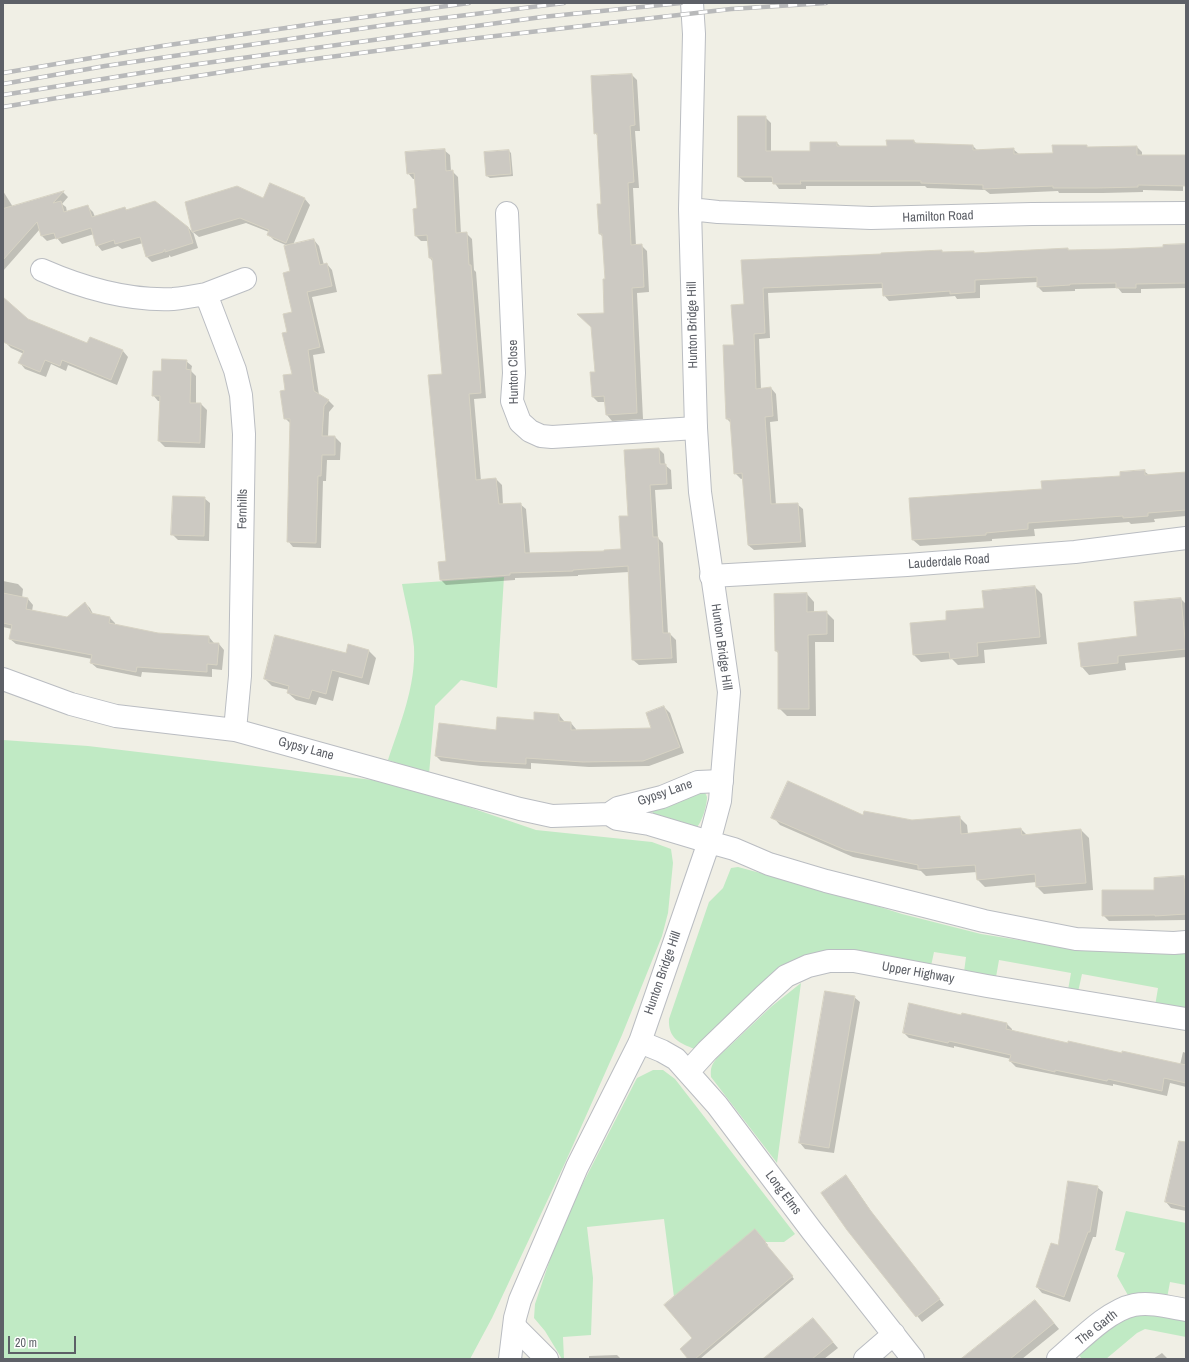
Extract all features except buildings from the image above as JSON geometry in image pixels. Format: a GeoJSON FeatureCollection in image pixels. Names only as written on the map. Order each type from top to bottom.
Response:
{"type":"FeatureCollection","features":[{"type":"Feature","properties":{"kind":"street","name":"Hunton Bridge Hill"},"geometry":{"type":"LineString","coordinates":[[510,1359],[515,1318],[520,1300],[577,1167],[640,1042],[709,842],[720,801],[728,692],[700,492],[696,428],[690,209],[694,34],[692,3]]}},
{"type":"Feature","properties":{"kind":"street","name":"Hamilton Road"},"geometry":{"type":"LineString","coordinates":[[690,209],[718,212],[871,218],[1032,214],[1186,213]]}},
{"type":"Feature","properties":{"kind":"street","name":"Hunton Close"},"geometry":{"type":"LineString","coordinates":[[507,213],[514,373],[512,401],[520,422],[530,431],[541,436],[552,437],[696,428]]}},
{"type":"Feature","properties":{"kind":"street"},"geometry":{"type":"LineString","coordinates":[[42,270],[74,283],[111,293],[142,299],[174,299],[206,294],[244,279]]}},
{"type":"Feature","properties":{"kind":"street","name":"Fernhills"},"geometry":{"type":"LineString","coordinates":[[206,294],[235,370],[241,395],[244,434],[240,676],[235,730]]}},
{"type":"Feature","properties":{"kind":"street","name":"Lauderdale Road"},"geometry":{"type":"LineString","coordinates":[[711,576],[907,565],[1068,553],[1186,538]]}},
{"type":"Feature","properties":{"kind":"street","name":"Gypsy Lane"},"geometry":{"type":"LineString","coordinates":[[3,679],[70,704],[116,716],[235,730],[520,809],[552,816],[609,814],[618,808],[662,798],[698,782],[722,781]]}},
{"type":"Feature","properties":{"kind":"street","name":"Gypsy Lane"},"geometry":{"type":"LineString","coordinates":[[609,814],[617,819],[649,824],[709,842]]}},
{"type":"Feature","properties":{"kind":"street"},"geometry":{"type":"LineString","coordinates":[[709,842],[734,849],[769,864],[826,881],[984,921],[1076,939],[1174,943],[1186,942]]}},
{"type":"Feature","properties":{"kind":"street","name":"Upper Highway"},"geometry":{"type":"LineString","coordinates":[[688,1072],[786,976],[808,966],[829,961],[854,961],[987,986],[1186,1019]]}},
{"type":"Feature","properties":{"kind":"street","name":"Long Elms"},"geometry":{"type":"LineString","coordinates":[[640,1042],[662,1050],[676,1059],[717,1105],[812,1231],[914,1359]]}},
{"type":"Feature","properties":{"kind":"street","name":"The Garth"},"geometry":{"type":"LineString","coordinates":[[1058,1359],[1107,1318],[1120,1310],[1133,1305],[1159,1305],[1186,1310]]}},
{"type":"Feature","properties":{"kind":"street"},"geometry":{"type":"LineString","coordinates":[[515,1327],[547,1359]]}},
{"type":"Feature","properties":{"kind":"street"},"geometry":{"type":"LineString","coordinates":[[865,1359],[894,1334]]}},
{"type":"Feature","properties":{"kind":"green space"},"geometry":{"type":"Polygon","coordinates":[[[504,577],[497,688],[461,680],[435,706],[429,774],[388,760],[410,690],[414,662],[413,639],[402,584],[504,577]]]}},
{"type":"Feature","properties":{"kind":"green space"},"geometry":{"type":"Polygon","coordinates":[[[3,740],[88,746],[398,783],[536,830],[652,842],[671,849],[673,863],[668,913],[662,936],[622,1035],[565,1163],[492,1318],[470,1359],[3,1359],[3,740]]]}},
{"type":"Feature","properties":{"kind":"green space"},"geometry":{"type":"Polygon","coordinates":[[[704,790],[707,797],[706,805],[702,818],[696,828],[654,815],[652,811],[654,806],[704,790]]]}},
{"type":"Feature","properties":{"kind":"green space"},"geometry":{"type":"Polygon","coordinates":[[[738,867],[839,894],[902,914],[981,934],[1075,949],[1186,953],[1186,1009],[1155,1006],[1158,988],[1082,974],[1078,992],[1068,990],[1071,973],[999,960],[996,977],[964,972],[966,957],[934,952],[931,966],[827,954],[695,1049],[679,1042],[676,1039],[670,1031],[669,1019],[709,902],[723,888],[731,868],[738,867]]]}},
{"type":"Feature","properties":{"kind":"green space"},"geometry":{"type":"Polygon","coordinates":[[[801,983],[777,1163],[711,1077],[711,1069],[717,1058],[772,1006],[801,983]]]}},
{"type":"Feature","properties":{"kind":"green space"},"geometry":{"type":"Polygon","coordinates":[[[653,1070],[663,1070],[675,1079],[795,1234],[784,1242],[766,1242],[755,1230],[674,1297],[664,1219],[587,1227],[593,1278],[591,1335],[563,1337],[564,1359],[562,1359],[545,1331],[534,1318],[535,1304],[571,1197],[581,1187],[637,1078],[653,1070]]]}},
{"type":"Feature","properties":{"kind":"green space"},"geometry":{"type":"Polygon","coordinates":[[[1126,1211],[1186,1223],[1186,1285],[1170,1282],[1167,1298],[1129,1297],[1117,1276],[1125,1253],[1115,1250],[1126,1211]]]}},
{"type":"Feature","properties":{"kind":"green space"},"geometry":{"type":"Polygon","coordinates":[[[1142,1313],[1186,1320],[1186,1337],[1145,1329],[1137,1333],[1106,1359],[1082,1359],[1078,1354],[1124,1318],[1142,1313]]]}},
{"type":"Feature","properties":{"kind":"railway"},"geometry":{"type":"LineString","coordinates":[[3,73],[162,46],[469,3]]}},
{"type":"Feature","properties":{"kind":"railway"},"geometry":{"type":"LineString","coordinates":[[3,84],[105,66],[386,25],[564,3]]}},
{"type":"Feature","properties":{"kind":"railway"},"geometry":{"type":"LineString","coordinates":[[3,95],[184,66],[542,17],[681,3]]}},
{"type":"Feature","properties":{"kind":"railway"},"geometry":{"type":"LineString","coordinates":[[3,107],[261,66],[452,41],[731,9],[826,3]]}}]}
